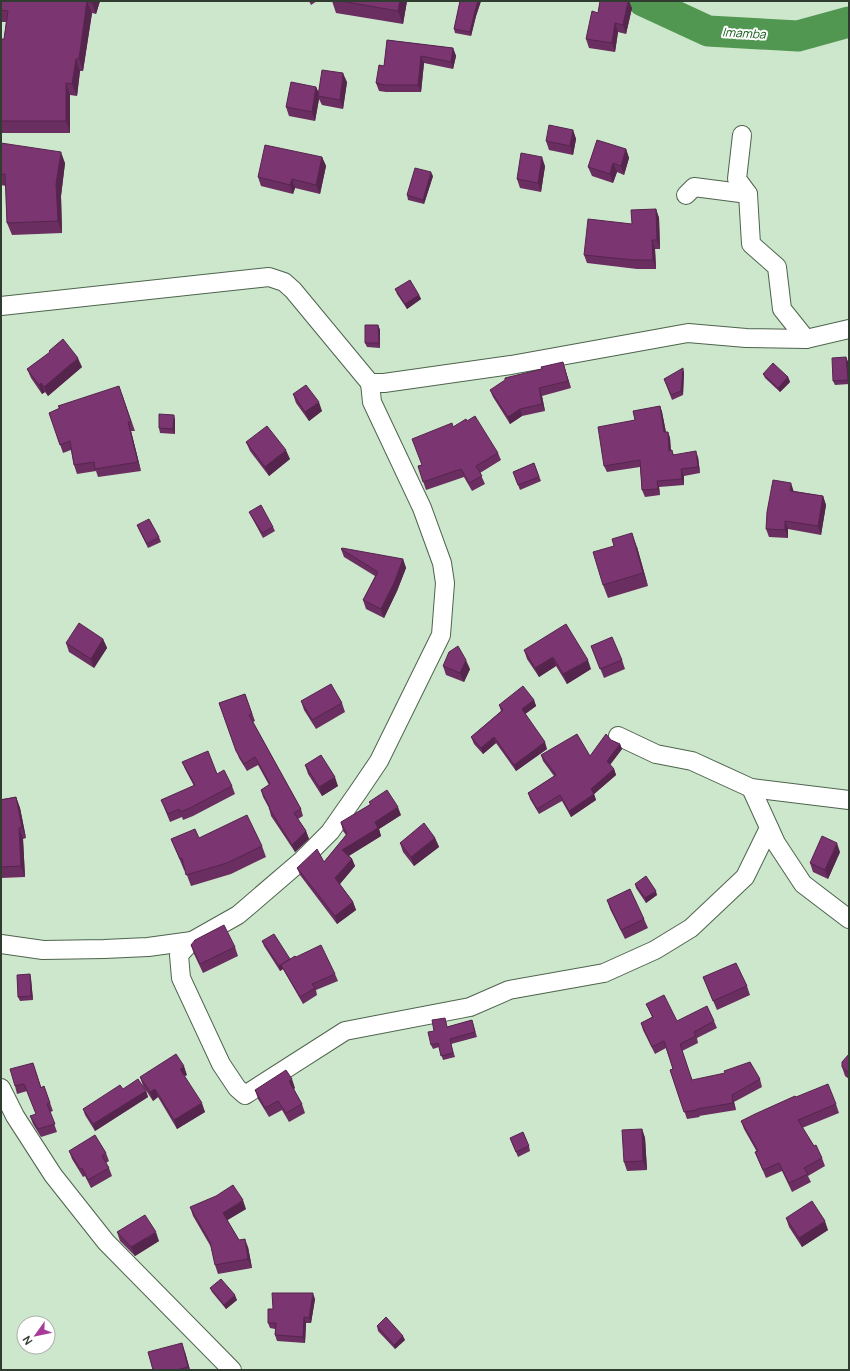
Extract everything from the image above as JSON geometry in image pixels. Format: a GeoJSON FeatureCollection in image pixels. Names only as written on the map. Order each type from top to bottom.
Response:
{"type":"FeatureCollection","features":[{"type":"Feature","properties":{"kind":"street"},"geometry":{"type":"LineString","coordinates":[[742,135],[737,179],[748,194],[751,244],[777,267],[782,309],[806,339]]}},
{"type":"Feature","properties":{"kind":"street"},"geometry":{"type":"LineString","coordinates":[[686,195],[694,187],[748,194]]}},
{"type":"Feature","properties":{"kind":"street"},"geometry":{"type":"LineString","coordinates":[[1,306],[269,277],[284,282],[293,290],[370,383],[372,402],[376,414],[422,508],[442,563],[445,583],[441,635],[379,761],[330,832],[301,861],[238,915],[192,941],[179,955],[181,978],[221,1064],[237,1088],[245,1095],[344,1032],[470,1007],[509,990],[604,972],[655,950],[691,928],[745,877],[769,828]]}},
{"type":"Feature","properties":{"kind":"street"},"geometry":{"type":"LineString","coordinates":[[370,383],[384,383],[511,365],[688,333],[746,338],[806,339],[849,329]]}},
{"type":"Feature","properties":{"kind":"street"},"geometry":{"type":"LineString","coordinates":[[618,736],[656,754],[692,761],[751,788],[849,800]]}},
{"type":"Feature","properties":{"kind":"street"},"geometry":{"type":"LineString","coordinates":[[751,788],[776,843],[803,884],[849,919]]}},
{"type":"Feature","properties":{"kind":"street"},"geometry":{"type":"LineString","coordinates":[[1,944],[43,950],[148,947],[192,941]]}},
{"type":"Feature","properties":{"kind":"street"},"geometry":{"type":"LineString","coordinates":[[1,1088],[15,1116],[53,1176],[106,1242],[232,1370]]}},
{"type":"Feature","properties":{"kind":"building"},"geometry":{"type":"Polygon","coordinates":[[[1,1],[87,1],[79,59],[76,59],[72,84],[66,83],[66,121],[1,121],[1,39],[4,39],[8,11],[1,10],[1,1]]]}},
{"type":"Feature","properties":{"kind":"building"},"geometry":{"type":"Polygon","coordinates":[[[341,1],[400,1],[398,11],[341,1]]]}},
{"type":"Feature","properties":{"kind":"building"},"geometry":{"type":"Polygon","coordinates":[[[460,1],[478,1],[470,32],[454,29],[460,1]]]}},
{"type":"Feature","properties":{"kind":"building"},"geometry":{"type":"Polygon","coordinates":[[[600,1],[628,1],[623,25],[615,23],[612,43],[586,39],[592,11],[598,13],[600,1]]]}},
{"type":"Feature","properties":{"kind":"building"},"geometry":{"type":"Polygon","coordinates":[[[387,40],[453,48],[451,62],[421,56],[418,85],[384,85],[376,83],[379,65],[384,66],[387,40]]]}},
{"type":"Feature","properties":{"kind":"building"},"geometry":{"type":"Polygon","coordinates":[[[322,70],[343,73],[340,100],[318,96],[322,70]]]}},
{"type":"Feature","properties":{"kind":"building"},"geometry":{"type":"Polygon","coordinates":[[[291,82],[316,87],[312,112],[286,107],[291,82]]]}},
{"type":"Feature","properties":{"kind":"building"},"geometry":{"type":"Polygon","coordinates":[[[549,125],[573,130],[570,146],[546,141],[549,125]]]}},
{"type":"Feature","properties":{"kind":"building"},"geometry":{"type":"Polygon","coordinates":[[[597,140],[626,149],[621,166],[613,163],[610,174],[588,167],[597,140]]]}},
{"type":"Feature","properties":{"kind":"building"},"geometry":{"type":"Polygon","coordinates":[[[1,143],[61,152],[56,184],[58,221],[7,223],[5,174],[1,174],[1,143]]]}},
{"type":"Feature","properties":{"kind":"building"},"geometry":{"type":"Polygon","coordinates":[[[265,145],[322,157],[316,185],[292,179],[290,185],[258,177],[265,145]]]}},
{"type":"Feature","properties":{"kind":"building"},"geometry":{"type":"Polygon","coordinates":[[[521,153],[542,157],[538,183],[517,179],[521,153]]]}},
{"type":"Feature","properties":{"kind":"building"},"geometry":{"type":"Polygon","coordinates":[[[415,168],[431,172],[423,200],[407,195],[415,168]]]}},
{"type":"Feature","properties":{"kind":"building"},"geometry":{"type":"Polygon","coordinates":[[[656,209],[657,240],[652,240],[653,260],[634,260],[584,255],[588,219],[632,224],[631,210],[656,209]]]}},
{"type":"Feature","properties":{"kind":"building"},"geometry":{"type":"Polygon","coordinates":[[[410,280],[419,295],[405,304],[395,289],[410,280]]]}},
{"type":"Feature","properties":{"kind":"building"},"geometry":{"type":"Polygon","coordinates":[[[365,325],[378,325],[379,343],[365,343],[365,325]]]}},
{"type":"Feature","properties":{"kind":"building"},"geometry":{"type":"Polygon","coordinates":[[[63,339],[78,358],[44,387],[41,383],[39,385],[27,369],[50,352],[49,351],[63,339]]]}},
{"type":"Feature","properties":{"kind":"building"},"geometry":{"type":"Polygon","coordinates":[[[846,357],[848,380],[833,381],[832,358],[846,357]]]}},
{"type":"Feature","properties":{"kind":"building"},"geometry":{"type":"Polygon","coordinates":[[[563,362],[568,381],[539,388],[542,404],[520,409],[508,417],[490,390],[505,380],[505,378],[563,362]]]}},
{"type":"Feature","properties":{"kind":"building"},"geometry":{"type":"Polygon","coordinates":[[[773,363],[788,377],[778,388],[763,374],[773,363]]]}},
{"type":"Feature","properties":{"kind":"building"},"geometry":{"type":"Polygon","coordinates":[[[683,368],[681,391],[671,395],[664,379],[683,368]]]}},
{"type":"Feature","properties":{"kind":"building"},"geometry":{"type":"Polygon","coordinates":[[[306,385],[319,402],[305,412],[293,394],[306,385]]]}},
{"type":"Feature","properties":{"kind":"building"},"geometry":{"type":"Polygon","coordinates":[[[119,386],[131,422],[128,422],[138,462],[95,469],[94,462],[74,465],[70,441],[60,445],[49,413],[60,408],[58,406],[119,386]]]}},
{"type":"Feature","properties":{"kind":"building"},"geometry":{"type":"Polygon","coordinates":[[[660,406],[664,432],[668,432],[669,451],[672,450],[673,455],[696,451],[698,467],[681,469],[682,479],[657,481],[658,489],[642,490],[640,460],[604,466],[598,427],[635,420],[633,411],[660,406]]]}},
{"type":"Feature","properties":{"kind":"building"},"geometry":{"type":"Polygon","coordinates":[[[159,414],[174,415],[173,429],[159,428],[159,414]]]}},
{"type":"Feature","properties":{"kind":"building"},"geometry":{"type":"Polygon","coordinates":[[[475,416],[498,453],[476,466],[482,476],[469,483],[461,469],[423,482],[418,466],[422,465],[412,439],[452,423],[453,427],[466,419],[467,421],[475,416]]]}},
{"type":"Feature","properties":{"kind":"building"},"geometry":{"type":"Polygon","coordinates":[[[267,426],[286,450],[265,467],[246,442],[267,426]]]}},
{"type":"Feature","properties":{"kind":"building"},"geometry":{"type":"Polygon","coordinates":[[[534,463],[539,477],[518,485],[513,472],[534,463]]]}},
{"type":"Feature","properties":{"kind":"building"},"geometry":{"type":"Polygon","coordinates":[[[773,480],[791,483],[790,491],[823,496],[818,526],[785,521],[785,530],[766,529],[767,512],[773,480]]]}},
{"type":"Feature","properties":{"kind":"building"},"geometry":{"type":"Polygon","coordinates":[[[261,505],[273,527],[262,533],[249,512],[261,505]]]}},
{"type":"Feature","properties":{"kind":"building"},"geometry":{"type":"Polygon","coordinates":[[[149,519],[159,537],[147,544],[137,525],[149,519]]]}},
{"type":"Feature","properties":{"kind":"building"},"geometry":{"type":"Polygon","coordinates":[[[632,533],[643,573],[603,585],[593,552],[614,546],[612,539],[632,533]]]}},
{"type":"Feature","properties":{"kind":"building"},"geometry":{"type":"Polygon","coordinates":[[[341,549],[403,559],[394,583],[381,609],[363,600],[378,572],[341,549]]]}},
{"type":"Feature","properties":{"kind":"building"},"geometry":{"type":"Polygon","coordinates":[[[79,623],[103,639],[91,659],[66,643],[79,623]]]}},
{"type":"Feature","properties":{"kind":"building"},"geometry":{"type":"Polygon","coordinates":[[[566,624],[588,660],[563,674],[553,657],[535,668],[524,650],[566,624]]]}},
{"type":"Feature","properties":{"kind":"building"},"geometry":{"type":"Polygon","coordinates":[[[612,637],[622,660],[600,669],[591,646],[612,637]]]}},
{"type":"Feature","properties":{"kind":"building"},"geometry":{"type":"Polygon","coordinates":[[[458,646],[466,660],[460,673],[443,666],[449,652],[458,646]]]}},
{"type":"Feature","properties":{"kind":"building"},"geometry":{"type":"Polygon","coordinates":[[[331,684],[342,703],[312,720],[301,701],[331,684]]]}},
{"type":"Feature","properties":{"kind":"building"},"geometry":{"type":"Polygon","coordinates":[[[523,686],[534,700],[522,709],[545,742],[514,765],[494,737],[481,748],[471,737],[503,710],[499,705],[523,686]]]}},
{"type":"Feature","properties":{"kind":"building"},"geometry":{"type":"Polygon","coordinates":[[[245,694],[252,714],[249,715],[301,809],[294,813],[306,831],[292,845],[269,808],[261,790],[270,784],[255,757],[244,764],[236,751],[219,703],[245,694]]]}},
{"type":"Feature","properties":{"kind":"building"},"geometry":{"type":"Polygon","coordinates":[[[577,734],[590,756],[606,734],[611,740],[620,744],[607,761],[614,769],[591,789],[594,794],[569,811],[560,795],[537,809],[528,793],[556,775],[541,755],[577,734]]]}},
{"type":"Feature","properties":{"kind":"building"},"geometry":{"type":"Polygon","coordinates":[[[208,751],[217,774],[224,770],[232,786],[190,808],[180,812],[179,809],[168,814],[161,800],[195,785],[182,762],[208,751]]]}},
{"type":"Feature","properties":{"kind":"building"},"geometry":{"type":"Polygon","coordinates":[[[321,755],[335,777],[319,787],[305,765],[321,755]]]}},
{"type":"Feature","properties":{"kind":"building"},"geometry":{"type":"Polygon","coordinates":[[[387,790],[398,807],[375,822],[378,828],[342,850],[352,859],[335,878],[353,902],[335,916],[297,868],[317,849],[324,862],[347,834],[341,822],[371,804],[369,802],[387,790]]]}},
{"type":"Feature","properties":{"kind":"building"},"geometry":{"type":"Polygon","coordinates":[[[16,797],[22,827],[19,828],[21,866],[1,867],[1,800],[16,797]]]}},
{"type":"Feature","properties":{"kind":"building"},"geometry":{"type":"Polygon","coordinates":[[[247,815],[262,846],[227,863],[186,875],[182,858],[180,859],[171,839],[195,829],[199,838],[247,815]]]}},
{"type":"Feature","properties":{"kind":"building"},"geometry":{"type":"Polygon","coordinates":[[[424,823],[435,838],[411,857],[400,843],[424,823]]]}},
{"type":"Feature","properties":{"kind":"building"},"geometry":{"type":"Polygon","coordinates":[[[822,836],[837,843],[825,870],[810,863],[822,836]]]}},
{"type":"Feature","properties":{"kind":"building"},"geometry":{"type":"Polygon","coordinates":[[[646,876],[656,891],[645,898],[635,884],[646,876]]]}},
{"type":"Feature","properties":{"kind":"building"},"geometry":{"type":"Polygon","coordinates":[[[630,889],[644,919],[621,930],[607,900],[630,889]]]}},
{"type":"Feature","properties":{"kind":"building"},"geometry":{"type":"Polygon","coordinates":[[[224,925],[235,947],[200,964],[191,945],[195,940],[224,925]]]}},
{"type":"Feature","properties":{"kind":"building"},"geometry":{"type":"Polygon","coordinates":[[[274,934],[290,959],[279,966],[262,941],[274,934]]]}},
{"type":"Feature","properties":{"kind":"building"},"geometry":{"type":"Polygon","coordinates":[[[321,945],[335,974],[312,984],[315,988],[300,997],[281,965],[295,956],[296,957],[321,945]]]}},
{"type":"Feature","properties":{"kind":"building"},"geometry":{"type":"Polygon","coordinates":[[[736,963],[747,986],[713,1001],[703,977],[736,963]]]}},
{"type":"Feature","properties":{"kind":"building"},"geometry":{"type":"Polygon","coordinates":[[[30,974],[31,996],[18,997],[17,975],[30,974]]]}},
{"type":"Feature","properties":{"kind":"building"},"geometry":{"type":"Polygon","coordinates":[[[664,995],[677,1021],[707,1006],[714,1021],[694,1032],[696,1036],[680,1044],[692,1080],[725,1073],[724,1071],[750,1062],[760,1079],[732,1095],[733,1103],[684,1112],[670,1070],[673,1069],[664,1041],[652,1047],[641,1023],[653,1017],[646,1004],[664,995]]]}},
{"type":"Feature","properties":{"kind":"building"},"geometry":{"type":"Polygon","coordinates":[[[445,1018],[447,1027],[472,1020],[475,1032],[450,1039],[453,1053],[441,1056],[438,1043],[431,1045],[428,1032],[434,1031],[432,1020],[445,1018]]]}},
{"type":"Feature","properties":{"kind":"building"},"geometry":{"type":"Polygon","coordinates":[[[176,1054],[184,1066],[180,1069],[202,1103],[174,1120],[155,1089],[150,1092],[140,1077],[176,1054]]]}},
{"type":"Feature","properties":{"kind":"building"},"geometry":{"type":"Polygon","coordinates":[[[849,1054],[849,1073],[842,1067],[842,1062],[849,1054]]]}},
{"type":"Feature","properties":{"kind":"building"},"geometry":{"type":"Polygon","coordinates":[[[33,1063],[41,1088],[44,1086],[50,1103],[47,1104],[55,1124],[38,1129],[30,1116],[36,1114],[24,1084],[15,1086],[10,1069],[33,1063]]]}},
{"type":"Feature","properties":{"kind":"building"},"geometry":{"type":"Polygon","coordinates":[[[286,1070],[292,1079],[289,1081],[302,1104],[286,1113],[278,1101],[265,1108],[255,1090],[286,1070]]]}},
{"type":"Feature","properties":{"kind":"building"},"geometry":{"type":"Polygon","coordinates":[[[138,1079],[146,1091],[93,1124],[83,1109],[120,1085],[123,1089],[138,1079]]]}},
{"type":"Feature","properties":{"kind":"building"},"geometry":{"type":"Polygon","coordinates":[[[828,1084],[836,1104],[798,1120],[814,1146],[816,1145],[822,1158],[804,1168],[808,1174],[789,1183],[779,1163],[763,1170],[755,1152],[758,1151],[741,1121],[795,1096],[796,1097],[828,1084]]]}},
{"type":"Feature","properties":{"kind":"building"},"geometry":{"type":"Polygon","coordinates":[[[642,1129],[643,1161],[624,1162],[622,1130],[642,1129]]]}},
{"type":"Feature","properties":{"kind":"building"},"geometry":{"type":"Polygon","coordinates":[[[523,1132],[529,1146],[516,1152],[510,1138],[523,1132]]]}},
{"type":"Feature","properties":{"kind":"building"},"geometry":{"type":"Polygon","coordinates":[[[95,1135],[106,1153],[102,1156],[109,1168],[88,1180],[82,1168],[80,1169],[69,1151],[95,1135]]]}},
{"type":"Feature","properties":{"kind":"building"},"geometry":{"type":"Polygon","coordinates":[[[233,1185],[243,1200],[223,1213],[239,1240],[245,1239],[248,1259],[215,1265],[210,1242],[190,1207],[216,1196],[233,1185]]]}},
{"type":"Feature","properties":{"kind":"building"},"geometry":{"type":"Polygon","coordinates":[[[812,1201],[825,1221],[799,1238],[786,1218],[812,1201]]]}},
{"type":"Feature","properties":{"kind":"building"},"geometry":{"type":"Polygon","coordinates":[[[145,1215],[156,1232],[131,1247],[117,1232],[145,1215]]]}},
{"type":"Feature","properties":{"kind":"building"},"geometry":{"type":"Polygon","coordinates":[[[221,1279],[235,1295],[224,1305],[210,1288],[221,1279]]]}},
{"type":"Feature","properties":{"kind":"building"},"geometry":{"type":"Polygon","coordinates":[[[272,1293],[313,1293],[309,1318],[304,1317],[303,1337],[275,1335],[276,1323],[268,1323],[268,1309],[273,1309],[272,1293]]]}},
{"type":"Feature","properties":{"kind":"building"},"geometry":{"type":"Polygon","coordinates":[[[386,1317],[403,1336],[394,1345],[377,1326],[386,1317]]]}},
{"type":"Feature","properties":{"kind":"building"},"geometry":{"type":"Polygon","coordinates":[[[182,1343],[188,1367],[176,1370],[153,1370],[148,1352],[182,1343]]]}},
{"type":"Feature","properties":{"kind":"waterway","name":"Imamba"},"geometry":{"type":"LineString","coordinates":[[643,1],[708,31],[798,36],[849,22]]}}]}
